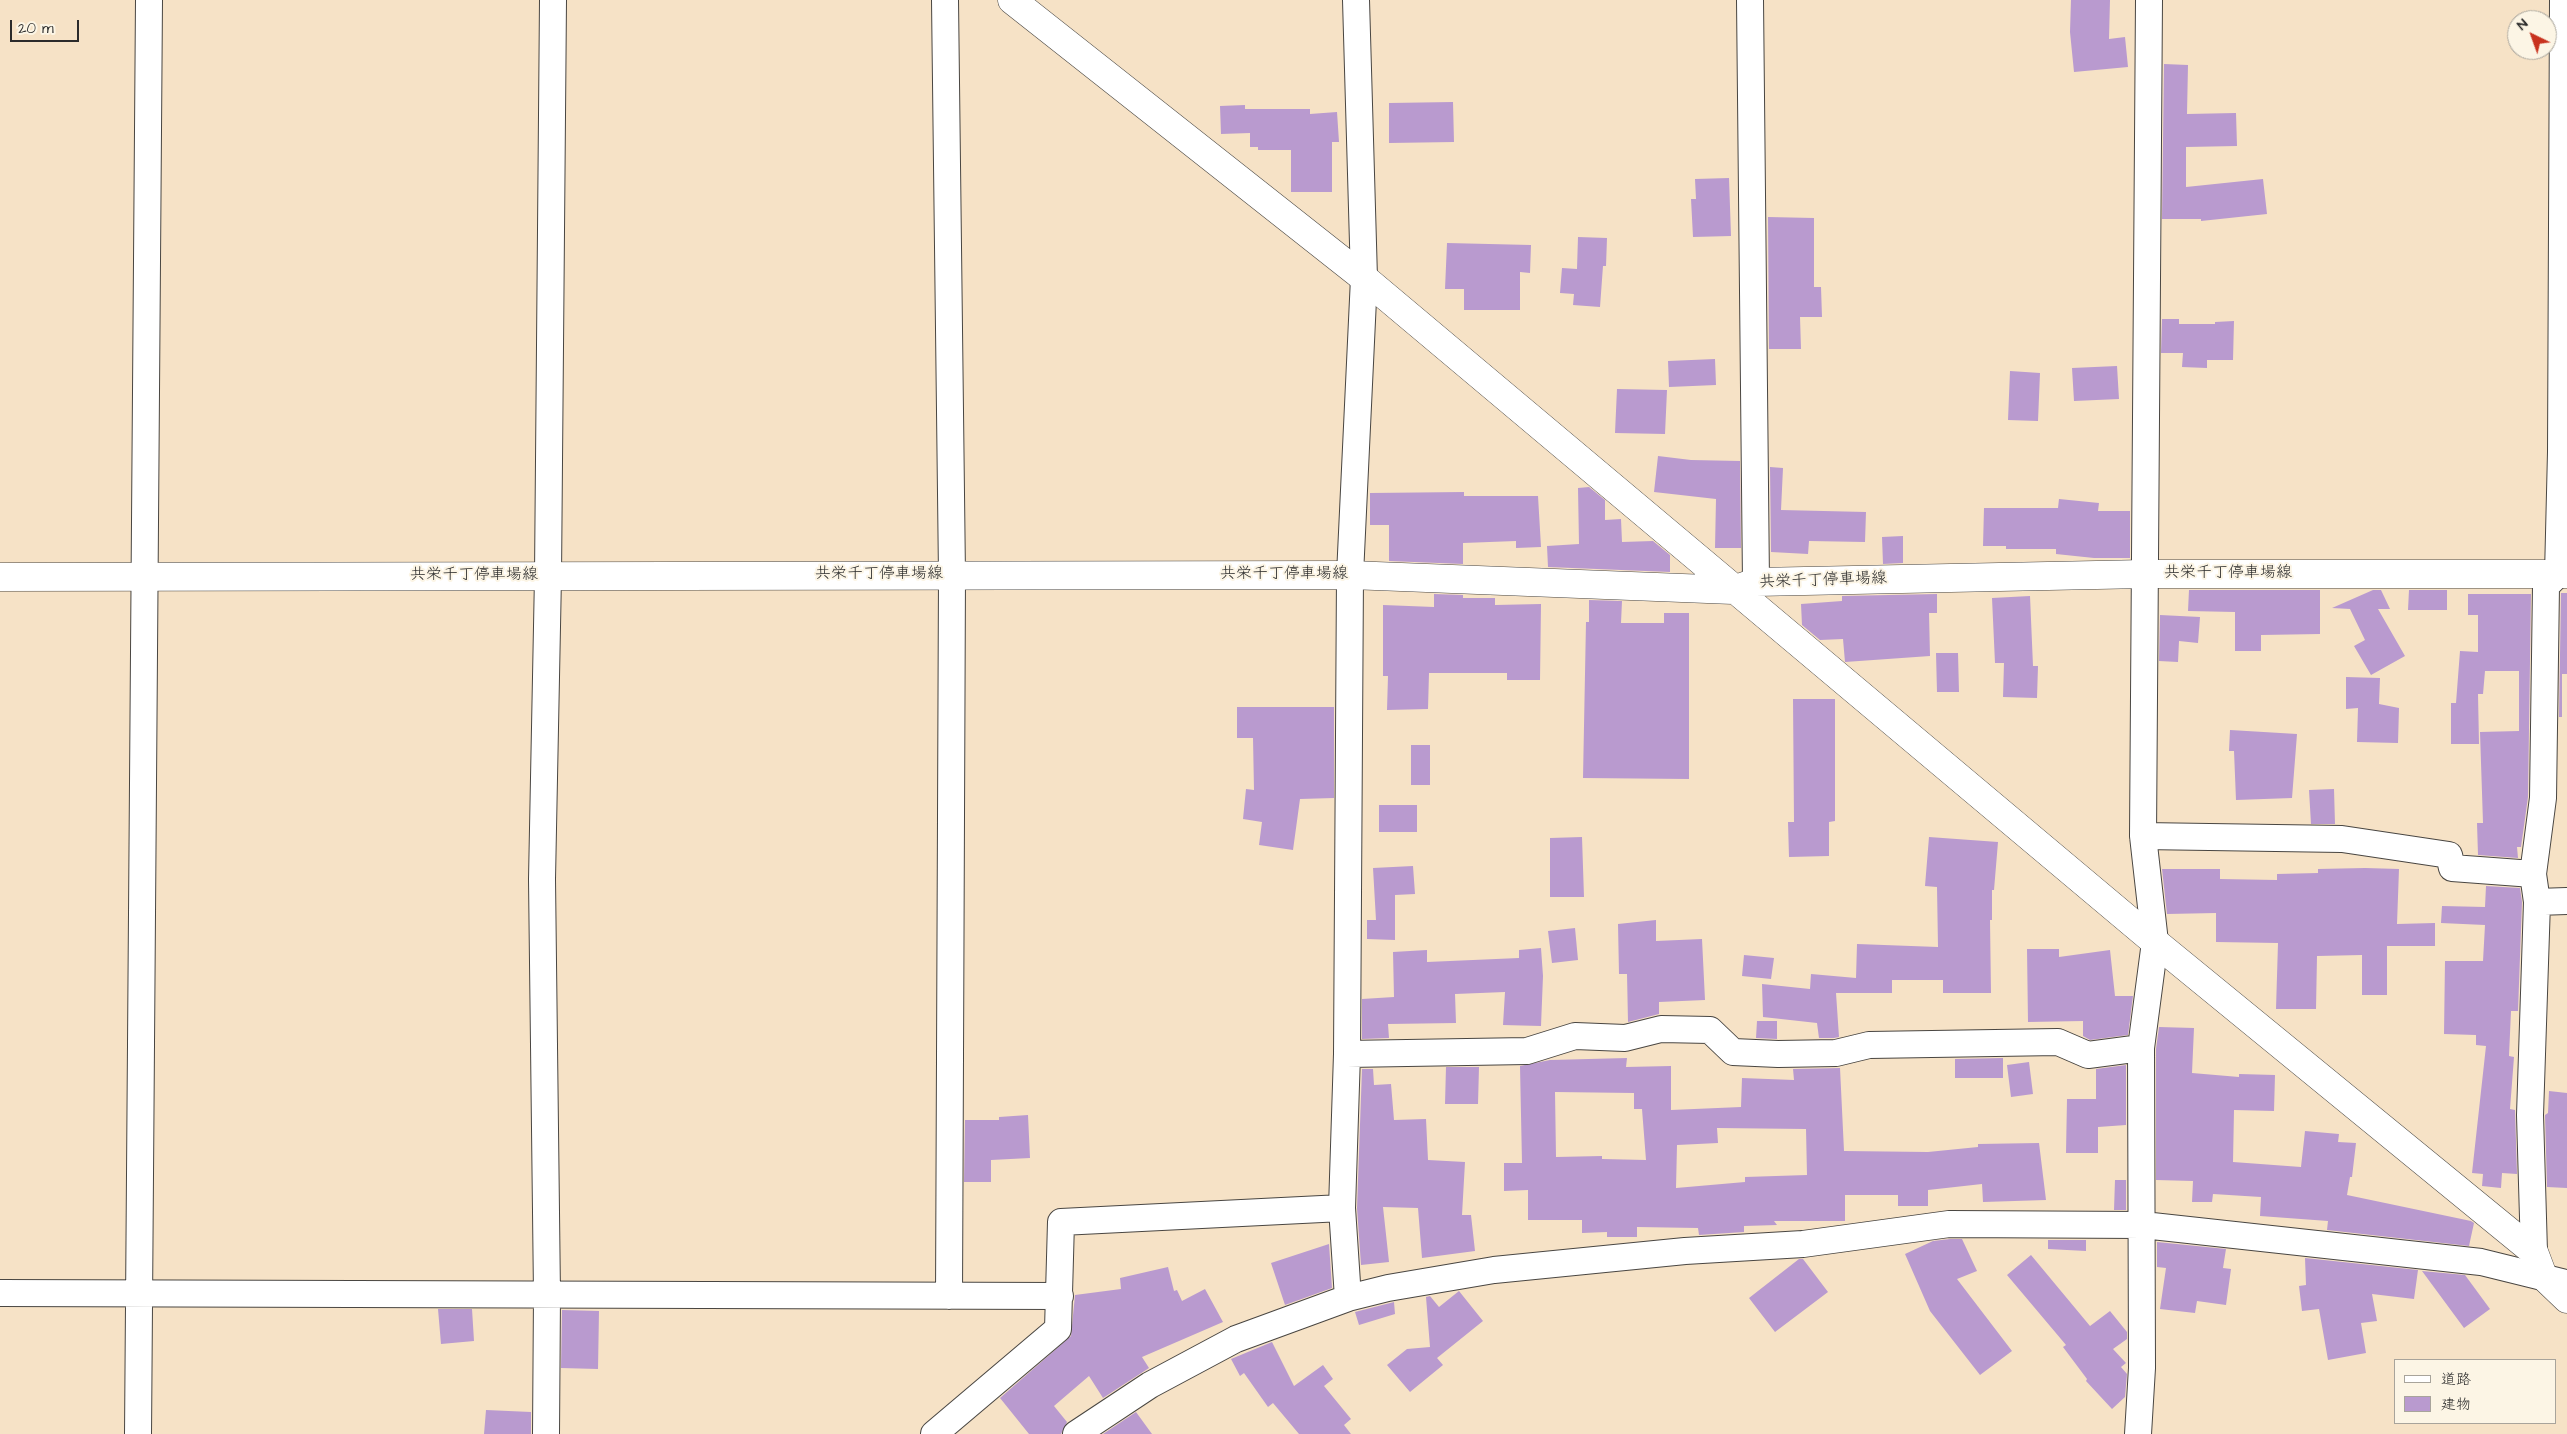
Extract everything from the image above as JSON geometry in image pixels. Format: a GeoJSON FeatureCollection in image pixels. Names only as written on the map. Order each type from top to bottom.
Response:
{"type":"FeatureCollection","features":[{"type":"Feature","properties":{"kind":"main road"},"geometry":{"type":"LineString","coordinates":[[1012,0],[1364,278],[1744,586],[2155,942],[2548,1270],[2567,1299]]}},
{"type":"Feature","properties":{"kind":"main road","name":"共栄千丁停車場線"},"geometry":{"type":"LineString","coordinates":[[0,577],[1350,575],[1744,586],[2145,574],[2562,574]]}},
{"type":"Feature","properties":{"kind":"street"},"geometry":{"type":"LineString","coordinates":[[138,1434],[149,0]]}},
{"type":"Feature","properties":{"kind":"street"},"geometry":{"type":"LineString","coordinates":[[546,1434],[547,1295],[542,879],[548,576],[553,0]]}},
{"type":"Feature","properties":{"kind":"street"},"geometry":{"type":"LineString","coordinates":[[945,0],[952,575],[949,1296]]}},
{"type":"Feature","properties":{"kind":"street"},"geometry":{"type":"LineString","coordinates":[[1348,1298],[1342,1208],[1347,1054],[1350,575],[1364,278],[1356,0]]}},
{"type":"Feature","properties":{"kind":"street"},"geometry":{"type":"LineString","coordinates":[[1744,586],[1750,0]]}},
{"type":"Feature","properties":{"kind":"street"},"geometry":{"type":"LineString","coordinates":[[2138,1434],[2142,1368],[2141,1048],[2155,942],[2143,836],[2149,0]]}},
{"type":"Feature","properties":{"kind":"street"},"geometry":{"type":"LineString","coordinates":[[1076,1434],[1150,1385],[1236,1339],[1348,1298],[1388,1288],[1494,1270],[1684,1251],[1802,1244],[1949,1224],[2143,1224],[2548,1270],[2530,1115],[2537,908],[2534,874],[2542,798],[2546,586],[2562,574],[2564,0]]}},
{"type":"Feature","properties":{"kind":"street"},"geometry":{"type":"LineString","coordinates":[[2143,836],[2342,839],[2448,855],[2452,868],[2534,874]]}},
{"type":"Feature","properties":{"kind":"street"},"geometry":{"type":"LineString","coordinates":[[2537,908],[2567,901]]}},
{"type":"Feature","properties":{"kind":"street"},"geometry":{"type":"LineString","coordinates":[[2537,908],[2567,913]]}},
{"type":"Feature","properties":{"kind":"street"},"geometry":{"type":"LineString","coordinates":[[1347,1054],[1527,1052],[1575,1036],[1625,1038],[1661,1028],[1710,1030],[1733,1052],[1778,1054],[1836,1053],[1869,1045],[2058,1042],[2088,1055],[2141,1048]]}},
{"type":"Feature","properties":{"kind":"street"},"geometry":{"type":"LineString","coordinates":[[934,1434],[1058,1329],[1061,1222],[1342,1208]]}},
{"type":"Feature","properties":{"kind":"street"},"geometry":{"type":"LineString","coordinates":[[0,1293],[1060,1296]]}},
{"type":"Feature","properties":{"kind":"building"},"geometry":{"type":"Polygon","coordinates":[[[2071,0],[2110,0],[2109,39],[2125,37],[2128,67],[2074,72],[2070,32],[2071,0]]]}},
{"type":"Feature","properties":{"kind":"building"},"geometry":{"type":"Polygon","coordinates":[[[2164,64],[2188,65],[2187,114],[2236,113],[2237,146],[2186,147],[2186,187],[2263,179],[2267,214],[2201,221],[2201,219],[2162,219],[2164,64]]]}},
{"type":"Feature","properties":{"kind":"building"},"geometry":{"type":"Polygon","coordinates":[[[1453,102],[1454,142],[1389,143],[1389,103],[1453,102]]]}},
{"type":"Feature","properties":{"kind":"building"},"geometry":{"type":"Polygon","coordinates":[[[1245,105],[1245,109],[1310,109],[1310,114],[1337,112],[1339,142],[1332,142],[1332,192],[1291,192],[1291,150],[1258,150],[1258,147],[1250,147],[1250,133],[1221,134],[1220,106],[1245,105]]]}},
{"type":"Feature","properties":{"kind":"building"},"geometry":{"type":"Polygon","coordinates":[[[1729,178],[1731,236],[1693,237],[1691,199],[1696,199],[1695,179],[1729,178]]]}},
{"type":"Feature","properties":{"kind":"building"},"geometry":{"type":"Polygon","coordinates":[[[1768,217],[1814,218],[1814,287],[1821,287],[1822,317],[1800,317],[1801,349],[1769,349],[1768,217]]]}},
{"type":"Feature","properties":{"kind":"building"},"geometry":{"type":"Polygon","coordinates":[[[1578,237],[1607,238],[1606,266],[1603,266],[1600,307],[1573,305],[1574,294],[1560,293],[1562,268],[1577,269],[1578,237]]]}},
{"type":"Feature","properties":{"kind":"building"},"geometry":{"type":"Polygon","coordinates":[[[1447,243],[1531,245],[1530,273],[1520,272],[1520,310],[1464,310],[1464,289],[1445,289],[1447,243]]]}},
{"type":"Feature","properties":{"kind":"building"},"geometry":{"type":"Polygon","coordinates":[[[2162,319],[2179,319],[2179,324],[2215,324],[2215,322],[2234,321],[2233,360],[2207,360],[2207,368],[2182,367],[2183,353],[2161,353],[2162,319]]]}},
{"type":"Feature","properties":{"kind":"building"},"geometry":{"type":"Polygon","coordinates":[[[1715,359],[1716,385],[1669,387],[1668,361],[1715,359]]]}},
{"type":"Feature","properties":{"kind":"building"},"geometry":{"type":"Polygon","coordinates":[[[2117,366],[2119,399],[2074,401],[2072,368],[2117,366]]]}},
{"type":"Feature","properties":{"kind":"building"},"geometry":{"type":"Polygon","coordinates":[[[2010,371],[2040,373],[2038,421],[2008,420],[2010,371]]]}},
{"type":"Feature","properties":{"kind":"building"},"geometry":{"type":"Polygon","coordinates":[[[1617,389],[1667,390],[1665,434],[1615,433],[1617,389]]]}},
{"type":"Feature","properties":{"kind":"building"},"geometry":{"type":"Polygon","coordinates":[[[1658,456],[1691,460],[1740,461],[1741,548],[1715,548],[1716,499],[1654,492],[1658,456]]]}},
{"type":"Feature","properties":{"kind":"building"},"geometry":{"type":"Polygon","coordinates":[[[1770,467],[1783,468],[1781,510],[1866,512],[1865,542],[1809,541],[1808,554],[1771,552],[1770,467]]]}},
{"type":"Feature","properties":{"kind":"building"},"geometry":{"type":"Polygon","coordinates":[[[1589,487],[1605,500],[1605,520],[1621,519],[1622,542],[1653,541],[1670,555],[1670,572],[1548,567],[1547,546],[1579,544],[1578,488],[1589,487]]]}},
{"type":"Feature","properties":{"kind":"building"},"geometry":{"type":"Polygon","coordinates":[[[1464,492],[1464,496],[1538,496],[1541,547],[1516,548],[1516,541],[1463,543],[1463,564],[1389,561],[1389,525],[1370,525],[1370,493],[1464,492]]]}},
{"type":"Feature","properties":{"kind":"building"},"geometry":{"type":"Polygon","coordinates":[[[2059,499],[2099,503],[2098,511],[2130,511],[2130,558],[2094,558],[2056,554],[2056,549],[2006,549],[2006,546],[1983,546],[1984,508],[2058,508],[2059,499]]]}},
{"type":"Feature","properties":{"kind":"building"},"geometry":{"type":"Polygon","coordinates":[[[1903,536],[1903,563],[1883,564],[1882,537],[1903,536]]]}},
{"type":"Feature","properties":{"kind":"building"},"geometry":{"type":"Polygon","coordinates":[[[2189,590],[2320,590],[2320,634],[2261,635],[2261,651],[2235,651],[2235,612],[2188,611],[2189,590]]]}},
{"type":"Feature","properties":{"kind":"building"},"geometry":{"type":"Polygon","coordinates":[[[2373,590],[2381,590],[2390,609],[2378,609],[2405,656],[2371,675],[2354,646],[2365,640],[2350,609],[2332,608],[2373,590]]]}},
{"type":"Feature","properties":{"kind":"building"},"geometry":{"type":"Polygon","coordinates":[[[2409,590],[2447,590],[2447,610],[2408,610],[2409,590]]]}},
{"type":"Feature","properties":{"kind":"building"},"geometry":{"type":"Polygon","coordinates":[[[2561,593],[2567,593],[2567,674],[2562,674],[2562,717],[2559,717],[2561,593]]]}},
{"type":"Feature","properties":{"kind":"building"},"geometry":{"type":"Polygon","coordinates":[[[1434,594],[1463,595],[1463,598],[1495,598],[1495,605],[1541,604],[1540,680],[1507,680],[1507,673],[1429,673],[1428,709],[1387,710],[1388,676],[1383,676],[1383,605],[1434,607],[1434,594]]]}},
{"type":"Feature","properties":{"kind":"building"},"geometry":{"type":"Polygon","coordinates":[[[1937,594],[1937,613],[1929,613],[1930,656],[1845,662],[1843,639],[1820,640],[1802,625],[1801,604],[1842,601],[1842,596],[1937,594]]]}},
{"type":"Feature","properties":{"kind":"building"},"geometry":{"type":"Polygon","coordinates":[[[2468,594],[2531,594],[2528,797],[2521,847],[2517,847],[2518,858],[2478,855],[2477,823],[2483,823],[2480,732],[2519,731],[2519,671],[2485,671],[2483,694],[2478,694],[2479,744],[2451,744],[2451,703],[2456,703],[2460,651],[2478,652],[2478,615],[2468,615],[2468,594]]]}},
{"type":"Feature","properties":{"kind":"building"},"geometry":{"type":"Polygon","coordinates":[[[2030,596],[2033,666],[2038,666],[2037,698],[2003,697],[2004,663],[1995,663],[1992,598],[2030,596]]]}},
{"type":"Feature","properties":{"kind":"building"},"geometry":{"type":"Polygon","coordinates":[[[1589,600],[1622,601],[1621,623],[1664,623],[1664,613],[1689,613],[1689,779],[1583,778],[1586,622],[1589,622],[1589,600]]]}},
{"type":"Feature","properties":{"kind":"building"},"geometry":{"type":"Polygon","coordinates":[[[2160,615],[2200,617],[2198,643],[2179,641],[2178,662],[2159,661],[2160,615]]]}},
{"type":"Feature","properties":{"kind":"building"},"geometry":{"type":"Polygon","coordinates":[[[1936,653],[1958,653],[1959,692],[1937,692],[1936,653]]]}},
{"type":"Feature","properties":{"kind":"building"},"geometry":{"type":"Polygon","coordinates":[[[2346,677],[2380,678],[2379,704],[2399,708],[2398,743],[2357,742],[2358,708],[2346,709],[2346,677]]]}},
{"type":"Feature","properties":{"kind":"building"},"geometry":{"type":"Polygon","coordinates":[[[1793,699],[1835,699],[1835,821],[1829,822],[1829,856],[1789,857],[1788,822],[1794,822],[1793,699]]]}},
{"type":"Feature","properties":{"kind":"building"},"geometry":{"type":"Polygon","coordinates":[[[1237,707],[1334,707],[1334,798],[1300,799],[1293,850],[1259,845],[1262,822],[1243,819],[1246,789],[1254,790],[1253,738],[1237,738],[1237,707]]]}},
{"type":"Feature","properties":{"kind":"building"},"geometry":{"type":"Polygon","coordinates":[[[2230,730],[2297,734],[2292,798],[2236,800],[2234,751],[2229,751],[2230,730]]]}},
{"type":"Feature","properties":{"kind":"building"},"geometry":{"type":"Polygon","coordinates":[[[1411,745],[1430,745],[1430,785],[1411,785],[1411,745]]]}},
{"type":"Feature","properties":{"kind":"building"},"geometry":{"type":"Polygon","coordinates":[[[2334,789],[2335,824],[2311,824],[2309,790],[2334,789]]]}},
{"type":"Feature","properties":{"kind":"building"},"geometry":{"type":"Polygon","coordinates":[[[1379,805],[1417,805],[1417,832],[1379,832],[1379,805]]]}},
{"type":"Feature","properties":{"kind":"building"},"geometry":{"type":"Polygon","coordinates":[[[1582,837],[1584,897],[1550,897],[1550,838],[1582,837]]]}},
{"type":"Feature","properties":{"kind":"building"},"geometry":{"type":"Polygon","coordinates":[[[1929,837],[1998,842],[1994,890],[1992,890],[1992,920],[1990,920],[1991,993],[1943,993],[1943,980],[1892,980],[1892,993],[1836,993],[1839,1037],[1834,1038],[1819,1038],[1817,1023],[1763,1017],[1762,984],[1810,989],[1811,974],[1856,978],[1857,944],[1938,947],[1937,887],[1925,886],[1929,837]]]}},
{"type":"Feature","properties":{"kind":"building"},"geometry":{"type":"Polygon","coordinates":[[[1413,866],[1415,894],[1395,895],[1395,940],[1367,939],[1367,920],[1376,920],[1373,868],[1413,866]]]}},
{"type":"Feature","properties":{"kind":"building"},"geometry":{"type":"Polygon","coordinates":[[[2162,869],[2220,869],[2220,879],[2277,880],[2277,874],[2318,873],[2318,869],[2399,869],[2397,924],[2435,923],[2435,946],[2387,946],[2387,995],[2362,995],[2362,955],[2317,956],[2316,1009],[2276,1009],[2278,943],[2216,942],[2216,913],[2167,914],[2162,869]]]}},
{"type":"Feature","properties":{"kind":"building"},"geometry":{"type":"Polygon","coordinates":[[[2486,886],[2520,888],[2522,902],[2518,1011],[2511,1011],[2509,1056],[2514,1057],[2510,1109],[2515,1110],[2517,1174],[2502,1173],[2501,1188],[2482,1186],[2483,1174],[2472,1173],[2486,1046],[2476,1045],[2476,1035],[2444,1034],[2445,961],[2483,961],[2485,925],[2441,923],[2442,906],[2485,907],[2486,886]]]}},
{"type":"Feature","properties":{"kind":"building"},"geometry":{"type":"Polygon","coordinates":[[[1656,920],[1656,941],[1702,939],[1705,1000],[1659,1002],[1659,1014],[1628,1022],[1627,974],[1619,974],[1618,924],[1656,920]]]}},
{"type":"Feature","properties":{"kind":"building"},"geometry":{"type":"Polygon","coordinates":[[[1575,928],[1578,960],[1552,963],[1548,931],[1575,928]]]}},
{"type":"Feature","properties":{"kind":"building"},"geometry":{"type":"Polygon","coordinates":[[[1541,948],[1543,976],[1541,1026],[1503,1025],[1505,992],[1455,994],[1456,1023],[1388,1024],[1389,1038],[1362,1039],[1362,999],[1394,997],[1393,952],[1427,950],[1427,962],[1519,958],[1519,950],[1541,948]]]}},
{"type":"Feature","properties":{"kind":"building"},"geometry":{"type":"Polygon","coordinates":[[[2027,949],[2059,949],[2059,957],[2110,950],[2115,996],[2133,996],[2128,1035],[2090,1040],[2083,1036],[2083,1021],[2028,1022],[2027,949]]]}},
{"type":"Feature","properties":{"kind":"building"},"geometry":{"type":"Polygon","coordinates":[[[1744,955],[1774,958],[1771,979],[1742,976],[1744,955]]]}},
{"type":"Feature","properties":{"kind":"building"},"geometry":{"type":"Polygon","coordinates":[[[1757,1021],[1777,1021],[1777,1039],[1756,1038],[1757,1021]]]}},
{"type":"Feature","properties":{"kind":"building"},"geometry":{"type":"Polygon","coordinates":[[[2159,1027],[2194,1028],[2192,1073],[2239,1077],[2239,1074],[2275,1075],[2274,1111],[2234,1110],[2233,1162],[2301,1167],[2305,1131],[2339,1134],[2338,1142],[2356,1143],[2352,1177],[2350,1177],[2347,1195],[2471,1221],[2474,1223],[2469,1246],[2327,1230],[2328,1221],[2260,1216],[2261,1197],[2213,1194],[2212,1202],[2192,1202],[2193,1181],[2156,1180],[2156,1049],[2159,1027]]]}},
{"type":"Feature","properties":{"kind":"building"},"geometry":{"type":"Polygon","coordinates":[[[1627,1058],[1626,1067],[1671,1066],[1671,1110],[1741,1107],[1742,1078],[1794,1080],[1793,1069],[1840,1068],[1844,1151],[1928,1152],[1978,1147],[1978,1144],[2039,1143],[2046,1200],[1983,1202],[1982,1184],[1928,1190],[1928,1206],[1898,1206],[1898,1195],[1845,1195],[1845,1221],[1774,1221],[1777,1225],[1744,1226],[1744,1232],[1699,1235],[1698,1228],[1637,1227],[1637,1237],[1607,1237],[1607,1232],[1582,1233],[1582,1220],[1528,1220],[1528,1190],[1504,1191],[1504,1163],[1522,1163],[1520,1066],[1550,1060],[1627,1058]],[[1555,1092],[1556,1157],[1602,1156],[1602,1159],[1646,1160],[1642,1109],[1634,1109],[1634,1093],[1555,1092]],[[1717,1128],[1718,1143],[1677,1145],[1676,1188],[1745,1182],[1745,1177],[1807,1175],[1806,1129],[1717,1128]]]}},
{"type":"Feature","properties":{"kind":"building"},"geometry":{"type":"Polygon","coordinates":[[[2003,1058],[2003,1078],[1955,1078],[1955,1059],[2003,1058]]]}},
{"type":"Feature","properties":{"kind":"building"},"geometry":{"type":"Polygon","coordinates":[[[2029,1062],[2033,1094],[2011,1097],[2007,1065],[2029,1062]]]}},
{"type":"Feature","properties":{"kind":"building"},"geometry":{"type":"Polygon","coordinates":[[[2126,1065],[2126,1125],[2098,1127],[2098,1153],[2066,1153],[2067,1099],[2096,1099],[2096,1069],[2126,1065]]]}},
{"type":"Feature","properties":{"kind":"building"},"geometry":{"type":"Polygon","coordinates":[[[1446,1067],[1479,1067],[1478,1104],[1445,1104],[1446,1067]]]}},
{"type":"Feature","properties":{"kind":"building"},"geometry":{"type":"Polygon","coordinates":[[[1362,1069],[1373,1069],[1374,1085],[1391,1084],[1394,1120],[1426,1119],[1428,1160],[1465,1162],[1462,1215],[1471,1215],[1475,1251],[1422,1258],[1418,1208],[1383,1207],[1389,1262],[1361,1265],[1357,1208],[1362,1069]]]}},
{"type":"Feature","properties":{"kind":"building"},"geometry":{"type":"Polygon","coordinates":[[[2549,1091],[2567,1093],[2567,1188],[2547,1187],[2545,1115],[2548,1113],[2549,1091]]]}},
{"type":"Feature","properties":{"kind":"building"},"geometry":{"type":"Polygon","coordinates":[[[1028,1115],[1030,1158],[991,1160],[991,1182],[964,1182],[965,1120],[999,1120],[999,1117],[1028,1115]]]}},
{"type":"Feature","properties":{"kind":"building"},"geometry":{"type":"Polygon","coordinates":[[[2115,1180],[2126,1180],[2126,1210],[2114,1210],[2115,1180]]]}},
{"type":"Feature","properties":{"kind":"building"},"geometry":{"type":"Polygon","coordinates":[[[1962,1239],[1977,1271],[1957,1279],[2012,1351],[1980,1375],[1930,1311],[1905,1254],[1933,1241],[1962,1239]]]}},
{"type":"Feature","properties":{"kind":"building"},"geometry":{"type":"Polygon","coordinates":[[[2048,1240],[2086,1240],[2086,1251],[2048,1249],[2048,1240]]]}},
{"type":"Feature","properties":{"kind":"building"},"geometry":{"type":"Polygon","coordinates":[[[2157,1242],[2226,1249],[2223,1268],[2231,1269],[2226,1305],[2197,1301],[2195,1313],[2160,1309],[2166,1268],[2157,1267],[2157,1242]]]}},
{"type":"Feature","properties":{"kind":"building"},"geometry":{"type":"Polygon","coordinates":[[[1329,1244],[1332,1288],[1285,1305],[1271,1263],[1329,1244]]]}},
{"type":"Feature","properties":{"kind":"building"},"geometry":{"type":"Polygon","coordinates":[[[2031,1255],[2090,1326],[2110,1311],[2127,1332],[2127,1339],[2113,1349],[2126,1363],[2121,1367],[2127,1374],[2125,1397],[2112,1409],[2086,1381],[2087,1379],[2063,1347],[2066,1345],[2007,1275],[2031,1255]]]}},
{"type":"Feature","properties":{"kind":"building"},"geometry":{"type":"Polygon","coordinates":[[[2305,1258],[2418,1270],[2414,1299],[2372,1294],[2377,1321],[2361,1323],[2366,1353],[2328,1360],[2319,1309],[2302,1311],[2299,1286],[2306,1285],[2305,1258]]]}},
{"type":"Feature","properties":{"kind":"building"},"geometry":{"type":"Polygon","coordinates":[[[1799,1259],[1803,1259],[1828,1292],[1775,1332],[1749,1298],[1799,1259]]]}},
{"type":"Feature","properties":{"kind":"building"},"geometry":{"type":"Polygon","coordinates":[[[1168,1267],[1174,1291],[1177,1290],[1182,1301],[1205,1289],[1223,1322],[1142,1357],[1149,1368],[1103,1398],[1089,1376],[1054,1406],[1067,1422],[1061,1434],[1029,1434],[1000,1398],[1071,1336],[1075,1295],[1121,1289],[1120,1278],[1168,1267]]]}},
{"type":"Feature","properties":{"kind":"building"},"geometry":{"type":"Polygon","coordinates":[[[2422,1271],[2465,1275],[2490,1309],[2464,1328],[2422,1271]]]}},
{"type":"Feature","properties":{"kind":"building"},"geometry":{"type":"Polygon","coordinates":[[[1459,1291],[1483,1321],[1437,1358],[1443,1365],[1410,1392],[1387,1365],[1407,1349],[1430,1347],[1426,1297],[1430,1296],[1439,1307],[1459,1291]]]}},
{"type":"Feature","properties":{"kind":"building"},"geometry":{"type":"Polygon","coordinates":[[[1394,1302],[1395,1314],[1359,1325],[1355,1312],[1394,1302]]]}},
{"type":"Feature","properties":{"kind":"building"},"geometry":{"type":"Polygon","coordinates":[[[438,1309],[472,1309],[474,1341],[441,1344],[438,1309]]]}},
{"type":"Feature","properties":{"kind":"building"},"geometry":{"type":"Polygon","coordinates":[[[562,1310],[599,1311],[598,1369],[561,1368],[562,1310]]]}},
{"type":"Feature","properties":{"kind":"building"},"geometry":{"type":"Polygon","coordinates":[[[1272,1342],[1294,1386],[1323,1365],[1333,1379],[1324,1386],[1351,1419],[1344,1425],[1351,1434],[1299,1434],[1273,1403],[1268,1407],[1244,1373],[1240,1376],[1231,1359],[1272,1342]]]}},
{"type":"Feature","properties":{"kind":"building"},"geometry":{"type":"Polygon","coordinates":[[[486,1410],[531,1412],[531,1434],[484,1434],[486,1410]]]}},
{"type":"Feature","properties":{"kind":"building"},"geometry":{"type":"Polygon","coordinates":[[[1136,1412],[1152,1434],[1103,1434],[1136,1412]]]}}]}
